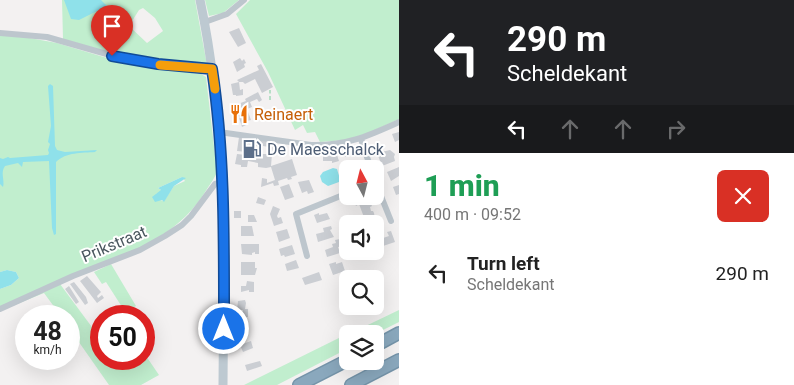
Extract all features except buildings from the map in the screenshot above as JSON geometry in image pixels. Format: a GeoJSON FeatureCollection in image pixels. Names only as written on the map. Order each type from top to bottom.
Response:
{"type":"FeatureCollection","features":[{"type":"Feature","properties":{"kind":"highway"},"geometry":{"type":"LineString","coordinates":[[384,342],[399,334]]}},
{"type":"Feature","properties":{"kind":"highway"},"geometry":{"type":"LineString","coordinates":[[351,385],[399,360]]}},
{"type":"Feature","properties":{"kind":"highway"},"geometry":{"type":"LineString","coordinates":[[299,385],[339,365]]}},
{"type":"Feature","properties":{"kind":"main road"},"geometry":{"type":"LineString","coordinates":[[200,0],[205,22],[220,132],[223,182],[223,385]]}},
{"type":"Feature","properties":{"kind":"street"},"geometry":{"type":"LineString","coordinates":[[205,22],[227,14],[244,0]]}},
{"type":"Feature","properties":{"kind":"street"},"geometry":{"type":"LineString","coordinates":[[0,33],[47,37],[124,59],[212,69]]}},
{"type":"Feature","properties":{"kind":"street"},"geometry":{"type":"LineString","coordinates":[[220,132],[311,146],[338,144],[361,139],[399,122]]}},
{"type":"Feature","properties":{"kind":"street"},"geometry":{"type":"LineString","coordinates":[[361,139],[368,160]]}},
{"type":"Feature","properties":{"kind":"street","name":"Prikstraat"},"geometry":{"type":"LineString","coordinates":[[0,310],[73,276],[140,250],[165,236],[182,225],[191,216],[215,184],[223,182]]}},
{"type":"Feature","properties":{"kind":"street"},"geometry":{"type":"LineString","coordinates":[[307,256],[296,214],[339,197]]}},
{"type":"Feature","properties":{"kind":"street"},"geometry":{"type":"LineString","coordinates":[[384,204],[391,221]]}},
{"type":"Feature","properties":{"kind":"path"},"geometry":{"type":"LineString","coordinates":[[270,90],[270,100]]}},
{"type":"Feature","properties":{"kind":"green space"},"geometry":{"type":"Polygon","coordinates":[[[62,0],[195,0],[207,65],[119,55],[63,39],[62,0]],[[143,8],[139,10],[129,26],[147,43],[163,31],[155,18],[143,8]]]}},
{"type":"Feature","properties":{"kind":"green space"},"geometry":{"type":"Polygon","coordinates":[[[205,0],[239,0],[223,13],[209,16],[205,0]]]}},
{"type":"Feature","properties":{"kind":"green space"},"geometry":{"type":"Polygon","coordinates":[[[250,0],[399,0],[399,119],[364,135],[345,140],[320,142],[315,132],[307,133],[303,125],[295,130],[268,72],[236,14],[250,0]]]}},
{"type":"Feature","properties":{"kind":"green space"},"geometry":{"type":"Polygon","coordinates":[[[0,35],[57,43],[117,61],[201,74],[206,77],[217,172],[195,207],[186,216],[159,237],[143,246],[60,284],[76,305],[53,305],[44,293],[0,311],[0,289],[11,285],[19,278],[16,272],[7,270],[0,272],[0,35]],[[182,177],[158,188],[161,192],[156,194],[160,200],[164,201],[174,186],[185,181],[182,177]]]}},
{"type":"Feature","properties":{"kind":"green space"},"geometry":{"type":"Polygon","coordinates":[[[111,264],[135,305],[121,305],[106,282],[102,284],[94,272],[111,264]]]}},
{"type":"Feature","properties":{"kind":"green space"},"geometry":{"type":"Polygon","coordinates":[[[399,310],[399,322],[384,330],[384,325],[368,325],[399,310]]]}},
{"type":"Feature","properties":{"kind":"green space"},"geometry":{"type":"Polygon","coordinates":[[[80,311],[90,324],[90,358],[80,344],[80,311]]]}},
{"type":"Feature","properties":{"kind":"green space"},"geometry":{"type":"Polygon","coordinates":[[[339,338],[339,353],[277,385],[244,385],[339,338]]]}},
{"type":"Feature","properties":{"kind":"green space"},"geometry":{"type":"Polygon","coordinates":[[[155,369],[159,375],[141,385],[109,385],[98,370],[155,369]]]}},
{"type":"Feature","properties":{"kind":"water"},"geometry":{"type":"Polygon","coordinates":[[[64,0],[101,0],[107,6],[79,20],[71,19],[64,0]]]}},
{"type":"Feature","properties":{"kind":"water"},"geometry":{"type":"Polygon","coordinates":[[[50,84],[53,86],[55,146],[57,150],[65,152],[97,150],[95,152],[64,156],[56,162],[56,234],[54,235],[52,228],[49,161],[23,162],[22,167],[18,163],[5,166],[3,171],[3,187],[0,184],[0,158],[48,155],[49,153],[50,144],[48,142],[51,126],[48,86],[50,84]]]}},
{"type":"Feature","properties":{"kind":"water"},"geometry":{"type":"Polygon","coordinates":[[[333,168],[337,169],[339,182],[328,186],[322,182],[320,176],[323,172],[333,168]]]}},
{"type":"Feature","properties":{"kind":"water"},"geometry":{"type":"Polygon","coordinates":[[[182,177],[186,178],[174,186],[164,202],[162,200],[155,202],[152,197],[161,190],[158,188],[182,177]]]}},
{"type":"Feature","properties":{"kind":"water"},"geometry":{"type":"Polygon","coordinates":[[[7,270],[16,272],[19,278],[11,285],[0,289],[0,272],[7,270]]]}},
{"type":"Feature","properties":{"kind":"slow traffic"},"geometry":{"type":"LineString","coordinates":[[160,65],[212,69],[215,89]]}},
{"type":"Feature","properties":{"kind":"place","name":"Reinaert"},"geometry":{"type":"Point","coordinates":[239,114]}},
{"type":"Feature","properties":{"kind":"place","name":"De Maesschalck"},"geometry":{"type":"Point","coordinates":[252,149]}},
{"type":"Feature","properties":{"kind":"route"},"geometry":{"type":"LineString","coordinates":[[112,56],[158,64],[212,69],[220,132],[223,182],[224,329]]}}]}
